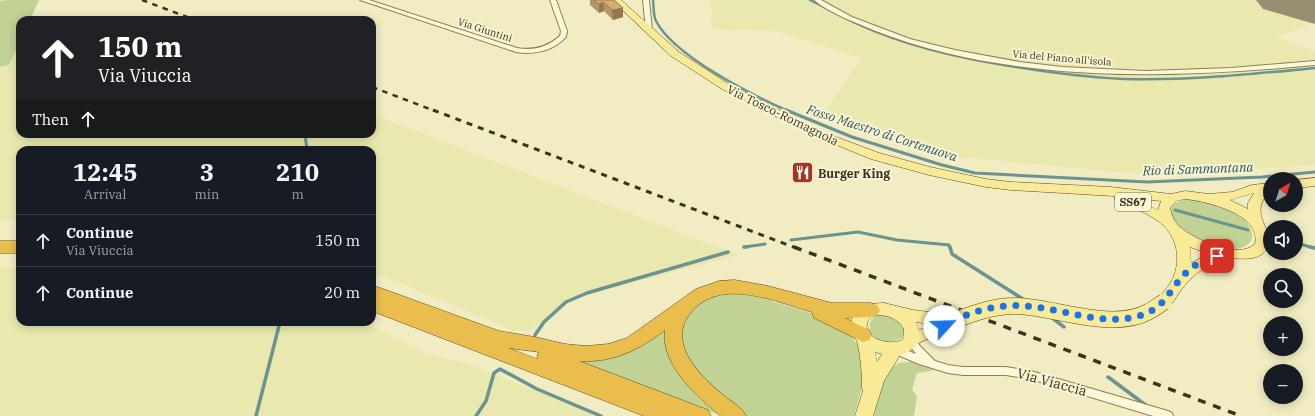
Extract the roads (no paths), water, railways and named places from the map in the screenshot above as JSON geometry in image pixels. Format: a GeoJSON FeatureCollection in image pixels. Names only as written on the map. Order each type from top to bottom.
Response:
{"type":"FeatureCollection","features":[{"type":"Feature","properties":{"kind":"highway"},"geometry":{"type":"LineString","coordinates":[[0,239],[16,238]]}},
{"type":"Feature","properties":{"kind":"highway"},"geometry":{"type":"LineString","coordinates":[[0,248],[16,247]]}},
{"type":"Feature","properties":{"kind":"highway"},"geometry":{"type":"LineString","coordinates":[[498,338],[539,345],[568,354],[601,353],[633,343],[704,292],[726,286],[751,289],[832,310],[871,310]]}},
{"type":"Feature","properties":{"kind":"highway"},"geometry":{"type":"LineString","coordinates":[[376,292],[701,416]]}},
{"type":"Feature","properties":{"kind":"highway"},"geometry":{"type":"LineString","coordinates":[[789,300],[834,319],[864,337]]}},
{"type":"Feature","properties":{"kind":"highway"},"geometry":{"type":"LineString","coordinates":[[685,305],[674,329],[675,346],[680,360],[702,387],[736,416]]}},
{"type":"Feature","properties":{"kind":"highway"},"geometry":{"type":"LineString","coordinates":[[376,306],[667,416]]}},
{"type":"Feature","properties":{"kind":"main road","name":"Via Tosco-Romagnola"},"geometry":{"type":"LineString","coordinates":[[616,0],[676,54],[711,78],[754,103],[816,133],[889,160],[956,178],[1011,186],[1095,190],[1171,198]]}},
{"type":"Feature","properties":{"kind":"main road"},"geometry":{"type":"LineString","coordinates":[[1303,183],[1315,182]]}},
{"type":"Feature","properties":{"kind":"main road","name":"SS67"},"geometry":{"type":"LineString","coordinates":[[1210,198],[1233,207],[1247,216],[1260,230],[1263,239],[1262,244],[1257,251],[1245,255],[1224,254],[1202,247],[1179,234],[1164,216],[1164,208],[1171,198],[1184,195],[1210,198],[1233,196],[1252,188],[1263,187]]}},
{"type":"Feature","properties":{"kind":"main road","name":"Via Tosco-Romagnola"},"geometry":{"type":"LineString","coordinates":[[1095,190],[1134,203],[1167,221]]}},
{"type":"Feature","properties":{"kind":"main road","name":"SS67"},"geometry":{"type":"LineString","coordinates":[[1256,224],[1253,207],[1254,201],[1263,193]]}},
{"type":"Feature","properties":{"kind":"main road"},"geometry":{"type":"LineString","coordinates":[[1179,234],[1185,255],[1185,263],[1179,281]]}},
{"type":"Feature","properties":{"kind":"main road"},"geometry":{"type":"LineString","coordinates":[[864,337],[878,347],[895,350],[904,347],[911,340],[936,331],[953,321],[992,308],[1019,306],[1034,306],[1093,318],[1120,319],[1150,312],[1164,302],[1179,281],[1194,266],[1224,254]]}},
{"type":"Feature","properties":{"kind":"main road"},"geometry":{"type":"LineString","coordinates":[[870,392],[870,366],[864,337],[860,327],[860,320],[864,314],[871,310],[885,309],[895,312],[953,321]]}},
{"type":"Feature","properties":{"kind":"main road"},"geometry":{"type":"LineString","coordinates":[[895,312],[908,322],[912,331],[911,340]]}},
{"type":"Feature","properties":{"kind":"main road"},"geometry":{"type":"LineString","coordinates":[[864,416],[870,392],[884,365],[895,350]]}},
{"type":"Feature","properties":{"kind":"street","name":"Via Giuntini"},"geometry":{"type":"LineString","coordinates":[[363,0],[516,50],[528,52],[549,47],[563,37],[564,31],[553,0]]}},
{"type":"Feature","properties":{"kind":"street"},"geometry":{"type":"LineString","coordinates":[[646,0],[649,30]]}},
{"type":"Feature","properties":{"kind":"street","name":"Via del Piano all'isola"},"geometry":{"type":"LineString","coordinates":[[817,0],[857,21],[906,40],[958,53],[1026,66],[1097,72],[1172,74],[1315,62]]}},
{"type":"Feature","properties":{"kind":"street"},"geometry":{"type":"LineString","coordinates":[[911,340],[917,349],[933,365]]}},
{"type":"Feature","properties":{"kind":"street","name":"Via Viaccia"},"geometry":{"type":"LineString","coordinates":[[895,350],[933,365],[963,372],[1006,371],[1031,375],[1168,416]]}},
{"type":"Feature","properties":{"kind":"waterway","name":"Fosso Maestro di Cortenuova"},"geometry":{"type":"LineString","coordinates":[[653,0],[656,21],[665,34],[679,48],[696,61],[735,85],[788,111]]}},
{"type":"Feature","properties":{"kind":"waterway"},"geometry":{"type":"LineString","coordinates":[[810,0],[830,10]]}},
{"type":"Feature","properties":{"kind":"waterway"},"geometry":{"type":"LineString","coordinates":[[839,15],[877,32],[916,46],[998,64],[1076,75],[1124,79],[1172,79],[1315,68]]}},
{"type":"Feature","properties":{"kind":"waterway","name":"Fosso Maestro di Cortenuova"},"geometry":{"type":"LineString","coordinates":[[786,110],[852,137],[942,165],[975,173],[1147,182],[1262,177],[1315,172]]}},
{"type":"Feature","properties":{"kind":"waterway"},"geometry":{"type":"LineString","coordinates":[[306,138],[306,146]]}},
{"type":"Feature","properties":{"kind":"waterway"},"geometry":{"type":"LineString","coordinates":[[1175,210],[1248,230]]}},
{"type":"Feature","properties":{"kind":"waterway"},"geometry":{"type":"LineString","coordinates":[[791,240],[858,232],[897,240],[949,245],[950,248]]}},
{"type":"Feature","properties":{"kind":"waterway"},"geometry":{"type":"LineString","coordinates":[[747,247],[744,247],[765,244]]}},
{"type":"Feature","properties":{"kind":"waterway"},"geometry":{"type":"LineString","coordinates":[[1303,245],[1311,247]]}},
{"type":"Feature","properties":{"kind":"waterway"},"geometry":{"type":"LineString","coordinates":[[950,247],[952,254],[1026,301]]}},
{"type":"Feature","properties":{"kind":"waterway"},"geometry":{"type":"LineString","coordinates":[[535,335],[544,322],[566,302],[587,293],[728,252]]}},
{"type":"Feature","properties":{"kind":"waterway"},"geometry":{"type":"LineString","coordinates":[[1051,317],[1064,327]]}},
{"type":"Feature","properties":{"kind":"waterway"},"geometry":{"type":"LineString","coordinates":[[256,416],[279,326]]}},
{"type":"Feature","properties":{"kind":"waterway"},"geometry":{"type":"LineString","coordinates":[[476,416],[486,401],[494,373],[500,369],[537,389],[601,416]]}},
{"type":"Feature","properties":{"kind":"waterway"},"geometry":{"type":"LineString","coordinates":[[1108,377],[1147,406]]}},
{"type":"Feature","properties":{"kind":"railway"},"geometry":{"type":"LineString","coordinates":[[142,0],[184,16]]}},
{"type":"Feature","properties":{"kind":"railway"},"geometry":{"type":"LineString","coordinates":[[376,89],[435,111]]}},
{"type":"Feature","properties":{"kind":"railway"},"geometry":{"type":"LineString","coordinates":[[433,110],[796,248]]}},
{"type":"Feature","properties":{"kind":"railway"},"geometry":{"type":"LineString","coordinates":[[794,247],[1241,416]]}},
{"type":"Feature","properties":{"kind":"place","name":"Burger King"},"geometry":{"type":"Point","coordinates":[803,173]}},
{"type":"Feature","properties":{"kind":"water label","name":"Rio di Sammontana"},"geometry":{"type":"Point","coordinates":[1198,169]}}]}
